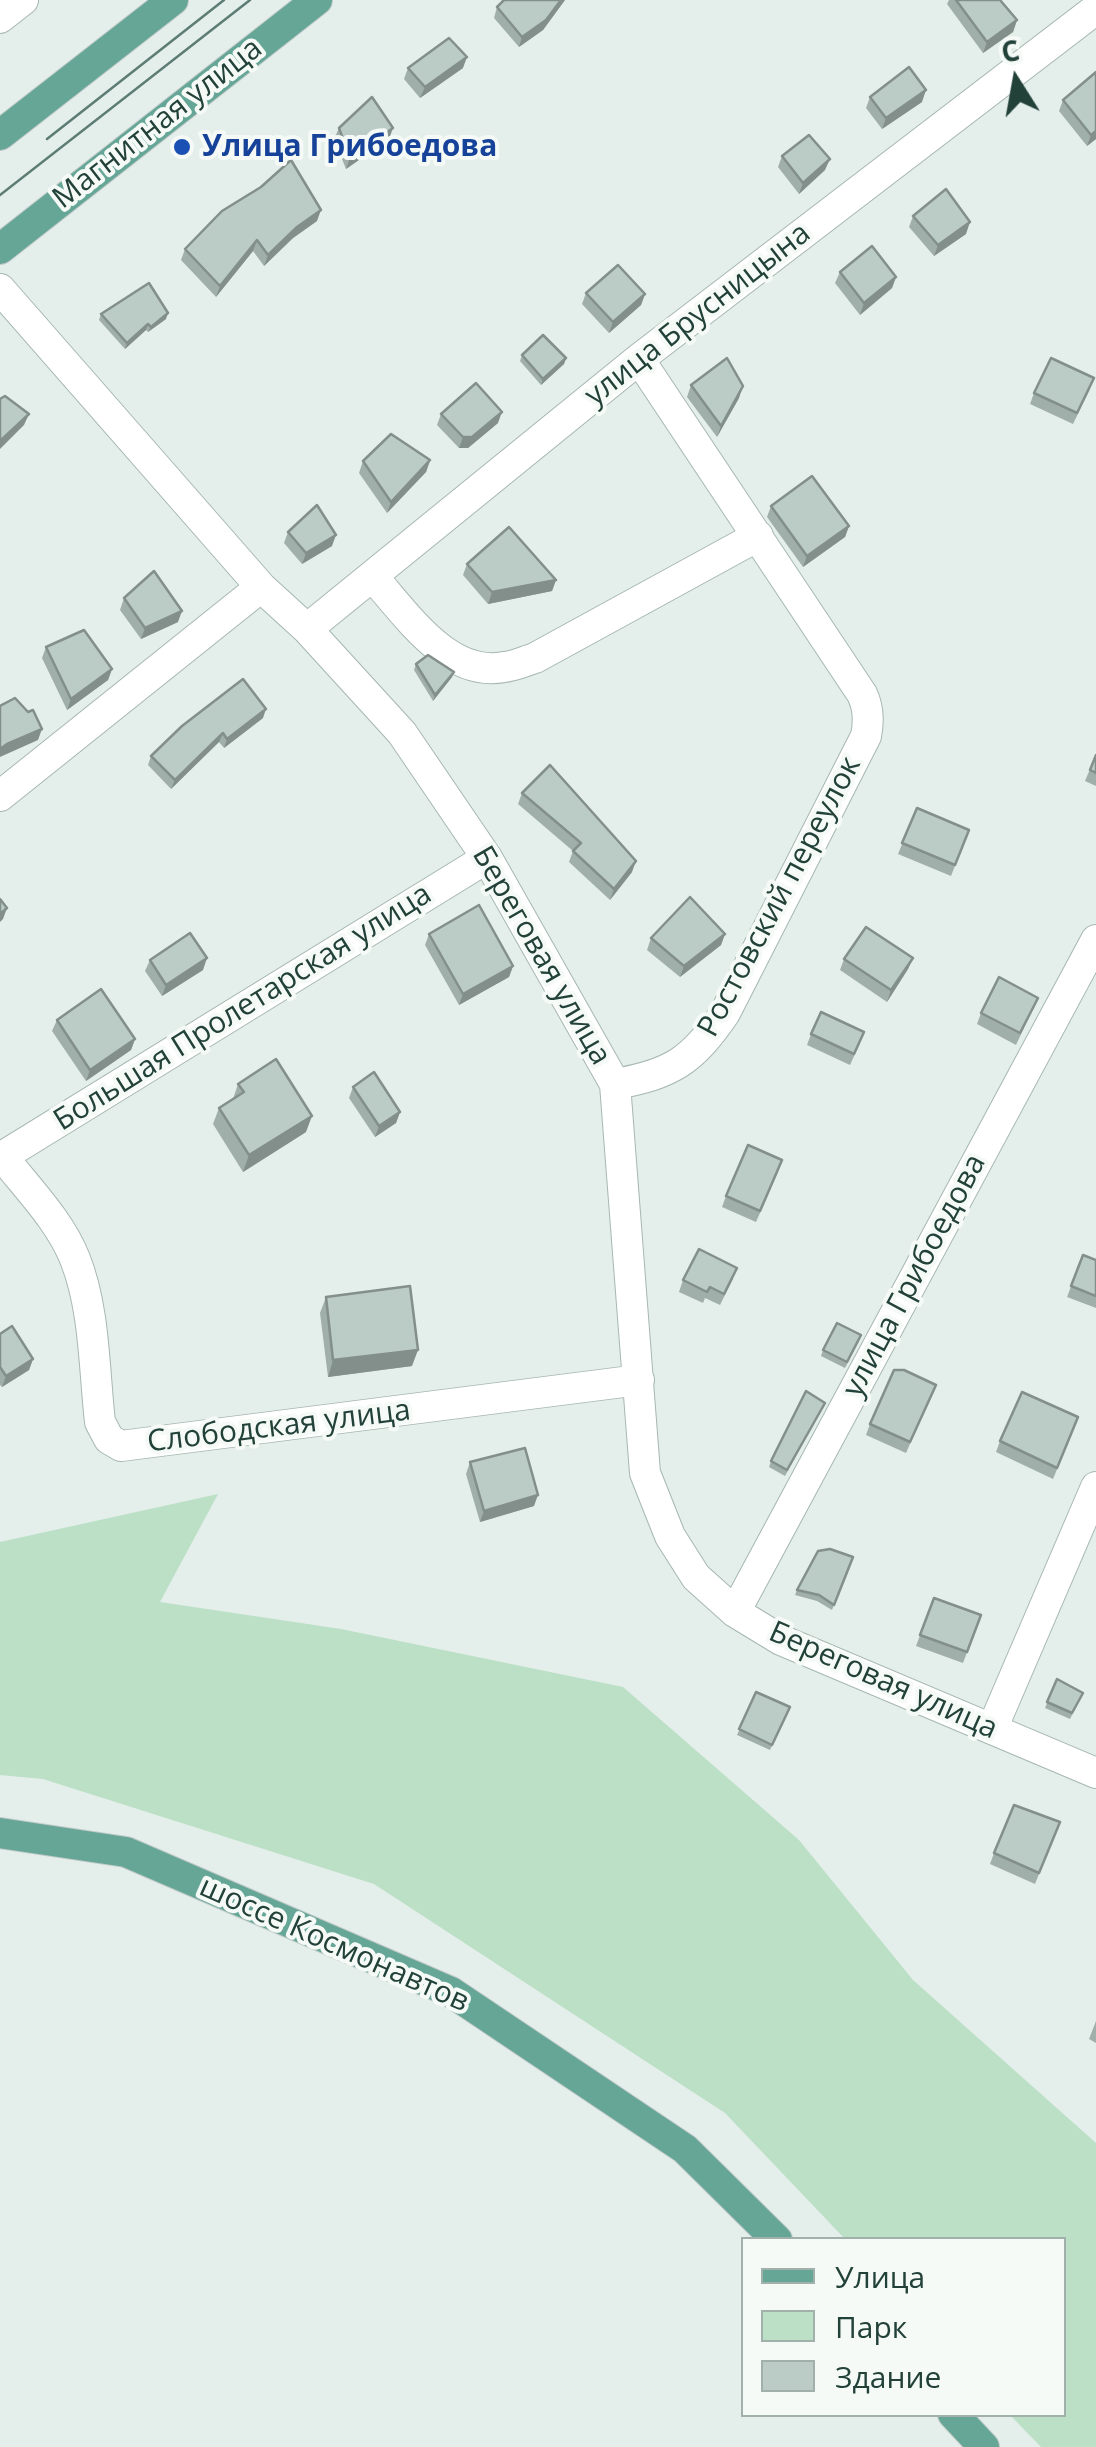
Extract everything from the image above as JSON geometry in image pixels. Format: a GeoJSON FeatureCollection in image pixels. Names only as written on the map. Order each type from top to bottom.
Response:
{"type":"FeatureCollection","features":[{"type":"Feature","properties":{"kind":"main road"},"geometry":{"type":"LineString","coordinates":[[0,135],[173,0]]}},
{"type":"Feature","properties":{"kind":"main road","name":"Магнитная улица"},"geometry":{"type":"LineString","coordinates":[[0,249],[316,0]]}},
{"type":"Feature","properties":{"kind":"main road","name":"шоссе Космонавтов"},"geometry":{"type":"LineString","coordinates":[[0,1834],[126,1852],[451,1992],[685,2149],[773,2237]]}},
{"type":"Feature","properties":{"kind":"main road"},"geometry":{"type":"LineString","coordinates":[[956,2417],[984,2447]]}},
{"type":"Feature","properties":{"kind":"street"},"geometry":{"type":"LineString","coordinates":[[0,18],[23,0]]}},
{"type":"Feature","properties":{"kind":"street","name":"улица Брусницына"},"geometry":{"type":"LineString","coordinates":[[307,629],[638,359],[1083,9]]}},
{"type":"Feature","properties":{"kind":"street","name":"Береговая улица"},"geometry":{"type":"LineString","coordinates":[[0,289],[261,588],[307,629],[402,732],[487,858],[615,1084],[645,1473],[670,1536],[696,1577],[735,1612],[781,1640],[1096,1773]]}},
{"type":"Feature","properties":{"kind":"street"},"geometry":{"type":"LineString","coordinates":[[372,576],[436,645],[466,664],[501,668],[535,658],[758,536],[638,359]]}},
{"type":"Feature","properties":{"kind":"street","name":"Ростовский переулок"},"geometry":{"type":"LineString","coordinates":[[615,1084],[676,1068],[704,1043],[725,1012],[866,736],[869,714],[862,694],[758,536]]}},
{"type":"Feature","properties":{"kind":"street"},"geometry":{"type":"LineString","coordinates":[[0,796],[261,588]]}},
{"type":"Feature","properties":{"kind":"street","name":"Большая Пролетарская улица"},"geometry":{"type":"LineString","coordinates":[[2,1157],[487,858]]}},
{"type":"Feature","properties":{"kind":"street","name":"улица Грибоедова"},"geometry":{"type":"LineString","coordinates":[[735,1612],[1096,940]]}},
{"type":"Feature","properties":{"kind":"street","name":"Слободская улица"},"geometry":{"type":"LineString","coordinates":[[2,1157],[59,1228],[74,1258],[84,1286],[100,1422],[109,1439],[121,1446],[639,1380]]}},
{"type":"Feature","properties":{"kind":"street"},"geometry":{"type":"LineString","coordinates":[[992,1728],[1096,1487]]}},
{"type":"Feature","properties":{"kind":"green space"},"geometry":{"type":"Polygon","coordinates":[[[218,1494],[160,1602],[341,1629],[623,1687],[799,1840],[913,1980],[1096,2143],[1096,2447],[1041,2447],[1012,2417],[1066,2417],[1066,2237],[843,2237],[725,2113],[374,1884],[43,1779],[0,1775],[0,1542],[218,1494]]]}},
{"type":"Feature","properties":{"kind":"building"},"geometry":{"type":"Polygon","coordinates":[[[504,0],[561,0],[546,20],[522,37],[497,7],[504,0]]]}},
{"type":"Feature","properties":{"kind":"building"},"geometry":{"type":"Polygon","coordinates":[[[956,0],[1000,0],[1017,20],[987,42],[956,0]]]}},
{"type":"Feature","properties":{"kind":"building"},"geometry":{"type":"Polygon","coordinates":[[[449,38],[467,57],[425,87],[408,68],[449,38]]]}},
{"type":"Feature","properties":{"kind":"building"},"geometry":{"type":"Polygon","coordinates":[[[909,67],[926,90],[886,118],[870,97],[909,67]]]}},
{"type":"Feature","properties":{"kind":"building"},"geometry":{"type":"Polygon","coordinates":[[[1096,72],[1096,131],[1091,135],[1063,100],[1096,72]]]}},
{"type":"Feature","properties":{"kind":"building"},"geometry":{"type":"Polygon","coordinates":[[[372,97],[393,128],[350,158],[339,128],[372,97]]]}},
{"type":"Feature","properties":{"kind":"building"},"geometry":{"type":"Polygon","coordinates":[[[809,135],[830,159],[803,183],[782,156],[809,135]]]}},
{"type":"Feature","properties":{"kind":"building"},"geometry":{"type":"Polygon","coordinates":[[[291,160],[321,210],[268,255],[257,240],[220,286],[185,249],[222,211],[261,187],[291,160]]]}},
{"type":"Feature","properties":{"kind":"building"},"geometry":{"type":"Polygon","coordinates":[[[946,189],[970,222],[938,245],[913,216],[946,189]]]}},
{"type":"Feature","properties":{"kind":"building"},"geometry":{"type":"Polygon","coordinates":[[[872,246],[896,277],[864,303],[840,272],[872,246]]]}},
{"type":"Feature","properties":{"kind":"building"},"geometry":{"type":"Polygon","coordinates":[[[618,265],[645,294],[613,322],[586,293],[618,265]]]}},
{"type":"Feature","properties":{"kind":"building"},"geometry":{"type":"Polygon","coordinates":[[[149,283],[168,313],[127,343],[101,314],[149,283]]]}},
{"type":"Feature","properties":{"kind":"building"},"geometry":{"type":"Polygon","coordinates":[[[543,335],[566,358],[543,379],[522,355],[543,335]]]}},
{"type":"Feature","properties":{"kind":"building"},"geometry":{"type":"Polygon","coordinates":[[[727,358],[743,386],[721,426],[691,385],[727,358]]]}},
{"type":"Feature","properties":{"kind":"building"},"geometry":{"type":"Polygon","coordinates":[[[1051,358],[1094,378],[1077,413],[1034,393],[1051,358]]]}},
{"type":"Feature","properties":{"kind":"building"},"geometry":{"type":"Polygon","coordinates":[[[476,383],[502,412],[472,437],[463,437],[441,414],[476,383]]]}},
{"type":"Feature","properties":{"kind":"building"},"geometry":{"type":"Polygon","coordinates":[[[5,396],[29,414],[0,441],[0,399],[5,396]]]}},
{"type":"Feature","properties":{"kind":"building"},"geometry":{"type":"Polygon","coordinates":[[[391,434],[430,460],[391,502],[363,461],[391,434]]]}},
{"type":"Feature","properties":{"kind":"building"},"geometry":{"type":"Polygon","coordinates":[[[812,476],[849,526],[807,556],[771,506],[812,476]]]}},
{"type":"Feature","properties":{"kind":"building"},"geometry":{"type":"Polygon","coordinates":[[[317,505],[336,535],[306,553],[288,532],[317,505]]]}},
{"type":"Feature","properties":{"kind":"building"},"geometry":{"type":"Polygon","coordinates":[[[509,527],[556,580],[492,592],[467,564],[509,527]]]}},
{"type":"Feature","properties":{"kind":"building"},"geometry":{"type":"Polygon","coordinates":[[[154,571],[182,611],[145,628],[124,598],[154,571]]]}},
{"type":"Feature","properties":{"kind":"building"},"geometry":{"type":"Polygon","coordinates":[[[84,630],[112,669],[71,699],[46,647],[84,630]]]}},
{"type":"Feature","properties":{"kind":"building"},"geometry":{"type":"Polygon","coordinates":[[[428,655],[454,672],[435,695],[416,664],[428,655]]]}},
{"type":"Feature","properties":{"kind":"building"},"geometry":{"type":"Polygon","coordinates":[[[243,679],[266,709],[227,739],[223,733],[175,780],[151,756],[182,726],[243,679]]]}},
{"type":"Feature","properties":{"kind":"building"},"geometry":{"type":"Polygon","coordinates":[[[15,698],[28,712],[33,710],[42,729],[0,749],[0,706],[15,698]]]}},
{"type":"Feature","properties":{"kind":"building"},"geometry":{"type":"Polygon","coordinates":[[[550,765],[636,861],[614,889],[573,851],[581,843],[522,793],[550,765]]]}},
{"type":"Feature","properties":{"kind":"building"},"geometry":{"type":"Polygon","coordinates":[[[917,808],[969,830],[955,865],[902,843],[917,808]]]}},
{"type":"Feature","properties":{"kind":"building"},"geometry":{"type":"Polygon","coordinates":[[[690,897],[725,934],[684,966],[651,938],[690,897]]]}},
{"type":"Feature","properties":{"kind":"building"},"geometry":{"type":"Polygon","coordinates":[[[479,905],[513,966],[463,994],[429,934],[479,905]]]}},
{"type":"Feature","properties":{"kind":"building"},"geometry":{"type":"Polygon","coordinates":[[[866,927],[913,958],[891,990],[844,959],[866,927]]]}},
{"type":"Feature","properties":{"kind":"building"},"geometry":{"type":"Polygon","coordinates":[[[190,933],[207,958],[166,985],[150,960],[190,933]]]}},
{"type":"Feature","properties":{"kind":"building"},"geometry":{"type":"Polygon","coordinates":[[[999,977],[1038,998],[1020,1033],[981,1013],[999,977]]]}},
{"type":"Feature","properties":{"kind":"building"},"geometry":{"type":"Polygon","coordinates":[[[101,989],[135,1039],[90,1070],[57,1020],[101,989]]]}},
{"type":"Feature","properties":{"kind":"building"},"geometry":{"type":"Polygon","coordinates":[[[821,1012],[864,1032],[854,1054],[811,1034],[821,1012]]]}},
{"type":"Feature","properties":{"kind":"building"},"geometry":{"type":"Polygon","coordinates":[[[276,1059],[312,1116],[249,1155],[219,1108],[244,1092],[238,1084],[276,1059]]]}},
{"type":"Feature","properties":{"kind":"building"},"geometry":{"type":"Polygon","coordinates":[[[374,1072],[400,1112],[379,1126],[353,1087],[374,1072]]]}},
{"type":"Feature","properties":{"kind":"building"},"geometry":{"type":"Polygon","coordinates":[[[748,1145],[782,1160],[760,1211],[726,1196],[748,1145]]]}},
{"type":"Feature","properties":{"kind":"building"},"geometry":{"type":"Polygon","coordinates":[[[699,1249],[737,1268],[724,1294],[710,1287],[707,1292],[683,1280],[699,1249]]]}},
{"type":"Feature","properties":{"kind":"building"},"geometry":{"type":"Polygon","coordinates":[[[1083,1255],[1096,1260],[1096,1296],[1071,1286],[1083,1255]]]}},
{"type":"Feature","properties":{"kind":"building"},"geometry":{"type":"Polygon","coordinates":[[[410,1286],[418,1350],[333,1360],[326,1297],[410,1286]]]}},
{"type":"Feature","properties":{"kind":"building"},"geometry":{"type":"Polygon","coordinates":[[[837,1323],[861,1335],[847,1362],[823,1350],[837,1323]]]}},
{"type":"Feature","properties":{"kind":"building"},"geometry":{"type":"Polygon","coordinates":[[[12,1326],[33,1359],[6,1376],[0,1367],[0,1334],[12,1326]]]}},
{"type":"Feature","properties":{"kind":"building"},"geometry":{"type":"Polygon","coordinates":[[[894,1370],[904,1370],[936,1385],[910,1442],[870,1424],[894,1370]]]}},
{"type":"Feature","properties":{"kind":"building"},"geometry":{"type":"Polygon","coordinates":[[[806,1391],[825,1403],[787,1470],[771,1461],[806,1391]]]}},
{"type":"Feature","properties":{"kind":"building"},"geometry":{"type":"Polygon","coordinates":[[[1022,1392],[1078,1417],[1057,1468],[1000,1441],[1022,1392]]]}},
{"type":"Feature","properties":{"kind":"building"},"geometry":{"type":"Polygon","coordinates":[[[525,1448],[538,1495],[484,1511],[470,1462],[525,1448]]]}},
{"type":"Feature","properties":{"kind":"building"},"geometry":{"type":"Polygon","coordinates":[[[830,1549],[853,1557],[834,1605],[819,1595],[797,1590],[818,1551],[830,1549]]]}},
{"type":"Feature","properties":{"kind":"building"},"geometry":{"type":"Polygon","coordinates":[[[934,1598],[981,1615],[967,1652],[920,1635],[934,1598]]]}},
{"type":"Feature","properties":{"kind":"building"},"geometry":{"type":"Polygon","coordinates":[[[1057,1679],[1083,1693],[1072,1713],[1047,1702],[1057,1679]]]}},
{"type":"Feature","properties":{"kind":"building"},"geometry":{"type":"Polygon","coordinates":[[[756,1692],[790,1707],[772,1745],[739,1729],[756,1692]]]}},
{"type":"Feature","properties":{"kind":"building"},"geometry":{"type":"Polygon","coordinates":[[[1014,1805],[1060,1822],[1039,1873],[994,1853],[1014,1805]]]}},
{"type":"Feature","properties":{"kind":"tram line"},"geometry":{"type":"LineString","coordinates":[[47,139],[224,0]]}},
{"type":"Feature","properties":{"kind":"tram line"},"geometry":{"type":"LineString","coordinates":[[0,195],[250,0]]}},
{"type":"Feature","properties":{"kind":"place","name":"Улица Грибоедова"},"geometry":{"type":"Point","coordinates":[182,147]}}]}
